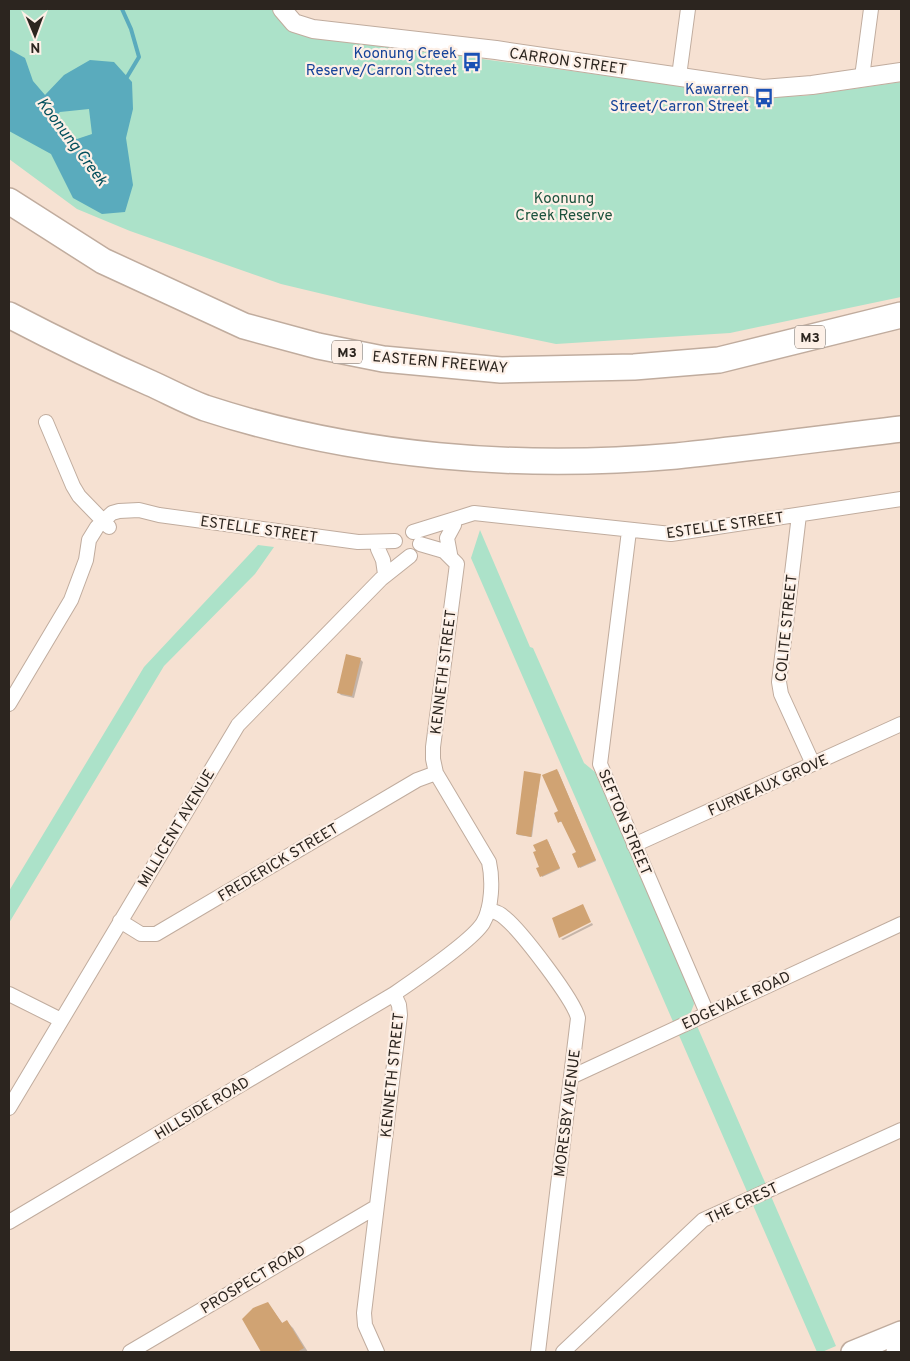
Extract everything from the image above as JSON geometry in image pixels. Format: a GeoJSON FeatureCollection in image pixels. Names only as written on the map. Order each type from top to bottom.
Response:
{"type":"FeatureCollection","features":[{"type":"Feature","properties":{"kind":"highway","name":"EASTERN FREEWAY"},"geometry":{"type":"LineString","coordinates":[[9,202],[103,261],[244,326],[318,346],[383,359],[501,370],[634,367],[719,360],[901,315]]}},
{"type":"Feature","properties":{"kind":"highway"},"geometry":{"type":"LineString","coordinates":[[9,315],[79,352],[204,407],[321,439],[429,454],[502,460],[591,460],[675,456],[901,430]]}},
{"type":"Feature","properties":{"kind":"main road"},"geometry":{"type":"LineString","coordinates":[[852,1352],[901,1332]]}},
{"type":"Feature","properties":{"kind":"main road"},"geometry":{"type":"LineString","coordinates":[[897,1352],[901,1350]]}},
{"type":"Feature","properties":{"kind":"street","name":"CARRON STREET"},"geometry":{"type":"LineString","coordinates":[[282,9],[294,23],[312,29],[496,50],[764,89],[812,85],[901,72]]}},
{"type":"Feature","properties":{"kind":"street"},"geometry":{"type":"LineString","coordinates":[[679,76],[688,9]]}},
{"type":"Feature","properties":{"kind":"street"},"geometry":{"type":"LineString","coordinates":[[862,77],[871,9]]}},
{"type":"Feature","properties":{"kind":"street"},"geometry":{"type":"LineString","coordinates":[[9,704],[71,600],[86,560],[106,523],[79,496],[72,486],[46,422]]}},
{"type":"Feature","properties":{"kind":"street","name":"ESTELLE STREET"},"geometry":{"type":"LineString","coordinates":[[106,523],[126,518],[159,515],[358,542],[408,546],[466,514],[488,514],[671,534],[901,499]]}},
{"type":"Feature","properties":{"kind":"street","name":"ESTELLE STREET"},"geometry":{"type":"LineString","coordinates":[[358,542],[378,549],[408,546],[454,525],[488,514]]}},
{"type":"Feature","properties":{"kind":"street","name":"COLITE STREET"},"geometry":{"type":"LineString","coordinates":[[799,515],[779,682],[781,694],[813,764]]}},
{"type":"Feature","properties":{"kind":"street"},"geometry":{"type":"LineString","coordinates":[[408,546],[450,554],[447,538],[454,525]]}},
{"type":"Feature","properties":{"kind":"street","name":"SEFTON STREET"},"geometry":{"type":"LineString","coordinates":[[629,530],[599,759],[602,773],[707,1013]]}},
{"type":"Feature","properties":{"kind":"street","name":"MILLICENT AVENUE"},"geometry":{"type":"LineString","coordinates":[[9,1108],[238,725],[383,577],[408,546]]}},
{"type":"Feature","properties":{"kind":"street","name":"KENNETH STREET"},"geometry":{"type":"LineString","coordinates":[[408,546],[444,560],[450,569],[453,586]]}},
{"type":"Feature","properties":{"kind":"street"},"geometry":{"type":"LineString","coordinates":[[378,549],[384,560],[383,577]]}},
{"type":"Feature","properties":{"kind":"street","name":"KENNETH STREET"},"geometry":{"type":"LineString","coordinates":[[377,1352],[364,1319],[400,1015],[399,1005],[394,994],[472,935],[482,924],[488,910],[491,878],[488,862],[436,773],[433,760],[433,747],[457,564],[450,554]]}},
{"type":"Feature","properties":{"kind":"street","name":"FURNEAUX GROVE"},"geometry":{"type":"LineString","coordinates":[[634,845],[901,724]]}},
{"type":"Feature","properties":{"kind":"street","name":"FREDERICK STREET"},"geometry":{"type":"LineString","coordinates":[[120,921],[141,934],[156,934],[418,780],[436,773]]}},
{"type":"Feature","properties":{"kind":"street","name":"MORESBY AVENUE"},"geometry":{"type":"LineString","coordinates":[[488,910],[501,914],[508,920],[573,1002],[578,1024],[538,1352]]}},
{"type":"Feature","properties":{"kind":"street","name":"EDGEVALE ROAD"},"geometry":{"type":"LineString","coordinates":[[571,1077],[901,924]]}},
{"type":"Feature","properties":{"kind":"street"},"geometry":{"type":"LineString","coordinates":[[9,994],[59,1024]]}},
{"type":"Feature","properties":{"kind":"street","name":"HILLSIDE ROAD"},"geometry":{"type":"LineString","coordinates":[[9,1222],[394,994]]}},
{"type":"Feature","properties":{"kind":"street","name":"THE CREST"},"geometry":{"type":"LineString","coordinates":[[563,1352],[703,1220],[901,1130]]}},
{"type":"Feature","properties":{"kind":"street","name":"PROSPECT ROAD"},"geometry":{"type":"LineString","coordinates":[[130,1352],[376,1207]]}},
{"type":"Feature","properties":{"kind":"green space","name":"Koonung Creek Reserve"},"geometry":{"type":"Polygon","coordinates":[[[9,9],[273,9],[285,27],[303,35],[765,97],[803,96],[901,82],[901,297],[730,333],[556,344],[369,305],[281,284],[130,231],[77,209],[9,159],[9,9]]]}},
{"type":"Feature","properties":{"kind":"green space"},"geometry":{"type":"Polygon","coordinates":[[[480,530],[530,647],[533,648],[584,763],[595,772],[692,993],[694,1004],[691,1012],[836,1346],[822,1352],[817,1352],[471,558],[480,530]]]}},
{"type":"Feature","properties":{"kind":"green space"},"geometry":{"type":"Polygon","coordinates":[[[258,545],[274,547],[255,574],[164,666],[9,923],[9,891],[144,667],[258,545]]]}},
{"type":"Feature","properties":{"kind":"water","name":"Koonung Creek"},"geometry":{"type":"Polygon","coordinates":[[[9,49],[25,58],[33,81],[45,95],[64,75],[90,60],[114,62],[132,82],[133,109],[126,138],[133,185],[125,212],[102,214],[73,198],[51,154],[9,131],[9,49]],[[89,109],[60,112],[55,117],[62,132],[77,139],[92,134],[89,109]]]}},
{"type":"Feature","properties":{"kind":"building"},"geometry":{"type":"Polygon","coordinates":[[[346,654],[361,658],[352,696],[337,693],[346,654]]]}},
{"type":"Feature","properties":{"kind":"building"},"geometry":{"type":"Polygon","coordinates":[[[557,769],[596,860],[578,868],[572,854],[576,852],[561,821],[558,823],[554,813],[558,811],[542,775],[557,769]]]}},
{"type":"Feature","properties":{"kind":"building"},"geometry":{"type":"Polygon","coordinates":[[[524,771],[541,774],[531,837],[516,834],[524,771]]]}},
{"type":"Feature","properties":{"kind":"building"},"geometry":{"type":"Polygon","coordinates":[[[547,839],[560,868],[540,877],[536,868],[539,867],[533,852],[536,851],[533,845],[547,839]]]}},
{"type":"Feature","properties":{"kind":"building"},"geometry":{"type":"Polygon","coordinates":[[[583,904],[591,922],[559,938],[552,918],[583,904]]]}},
{"type":"Feature","properties":{"kind":"building"},"geometry":{"type":"Polygon","coordinates":[[[268,1302],[282,1323],[287,1320],[304,1348],[297,1352],[261,1352],[242,1319],[253,1308],[268,1302]]]}},
{"type":"Feature","properties":{"kind":"waterway"},"geometry":{"type":"LineString","coordinates":[[122,9],[131,29],[139,57],[127,77]]}},
{"type":"Feature","properties":{"kind":"place","name":"Koonung Creek Reserve/Carron Street"},"geometry":{"type":"Point","coordinates":[472,62]}},
{"type":"Feature","properties":{"kind":"place","name":"Kawarren Street/Carron Street"},"geometry":{"type":"Point","coordinates":[764,98]}}]}
